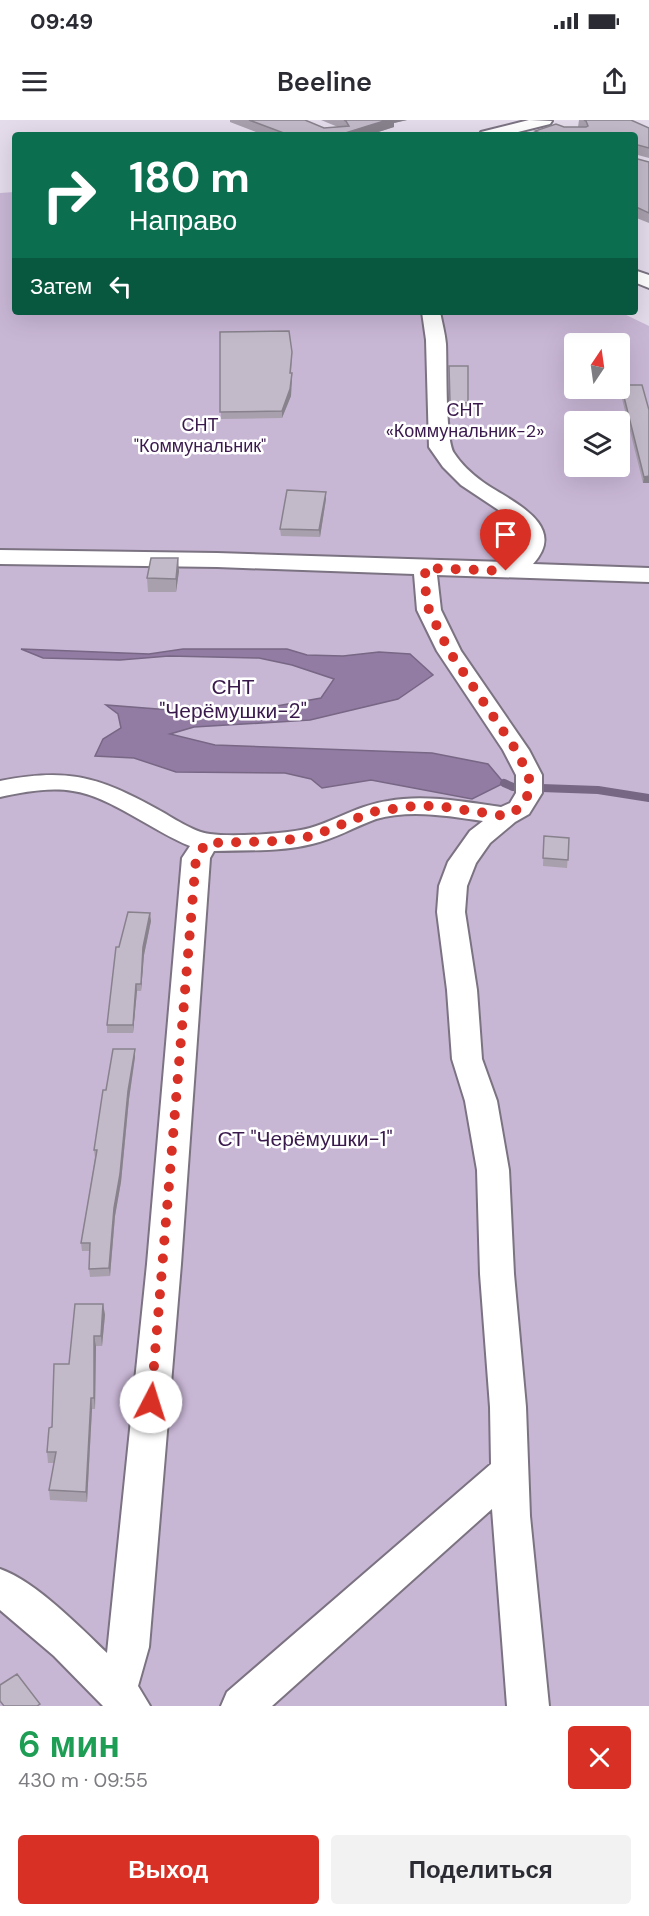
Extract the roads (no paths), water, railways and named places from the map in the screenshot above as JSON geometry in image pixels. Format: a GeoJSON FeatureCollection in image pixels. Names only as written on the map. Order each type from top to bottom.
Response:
{"type":"FeatureCollection","features":[{"type":"Feature","properties":{"kind":"street"},"geometry":{"type":"LineString","coordinates":[[501,132],[548,122]]}},
{"type":"Feature","properties":{"kind":"street"},"geometry":{"type":"LineString","coordinates":[[432,315],[436,339],[440,447],[448,461],[468,480],[517,513],[527,522],[533,534],[531,550],[526,559],[506,571]]}},
{"type":"Feature","properties":{"kind":"street"},"geometry":{"type":"LineString","coordinates":[[0,557],[217,560],[649,575]]}},
{"type":"Feature","properties":{"kind":"street"},"geometry":{"type":"LineString","coordinates":[[425,568],[426,598],[429,610],[449,651],[516,750],[529,776],[529,793],[520,808],[505,816],[480,837],[462,862],[453,886],[451,912],[462,990],[467,1059],[481,1101],[493,1170],[497,1274],[508,1407],[511,1516],[528,1706]]}},
{"type":"Feature","properties":{"kind":"street"},"geometry":{"type":"LineString","coordinates":[[0,789],[35,783],[82,785],[107,794],[181,834],[206,843],[279,841],[313,836],[372,812],[414,806],[438,806],[505,816]]}},
{"type":"Feature","properties":{"kind":"street"},"geometry":{"type":"LineString","coordinates":[[122,1698],[129,1647],[164,1264],[193,885],[196,858],[206,843]]}},
{"type":"Feature","properties":{"kind":"street"},"geometry":{"type":"LineString","coordinates":[[242,1706],[510,1470]]}},
{"type":"Feature","properties":{"kind":"street"},"geometry":{"type":"LineString","coordinates":[[0,1586],[54,1628],[105,1677],[122,1698]]}},
{"type":"Feature","properties":{"kind":"waterway"},"geometry":{"type":"LineString","coordinates":[[504,783],[513,787],[598,790],[649,798]]}},
{"type":"Feature","properties":{"kind":"park label","name":"СНТ «Коммунальник-2»"},"geometry":{"type":"Point","coordinates":[465,420]}},
{"type":"Feature","properties":{"kind":"park label","name":"СНТ \"Коммунальник\""},"geometry":{"type":"Point","coordinates":[200,435]}},
{"type":"Feature","properties":{"kind":"park label","name":"СНТ \"Черёмушки-2\""},"geometry":{"type":"Point","coordinates":[233,699]}},
{"type":"Feature","properties":{"kind":"park label","name":"СТ \"Черёмушки-1\""},"geometry":{"type":"Point","coordinates":[305,1139]}}]}
